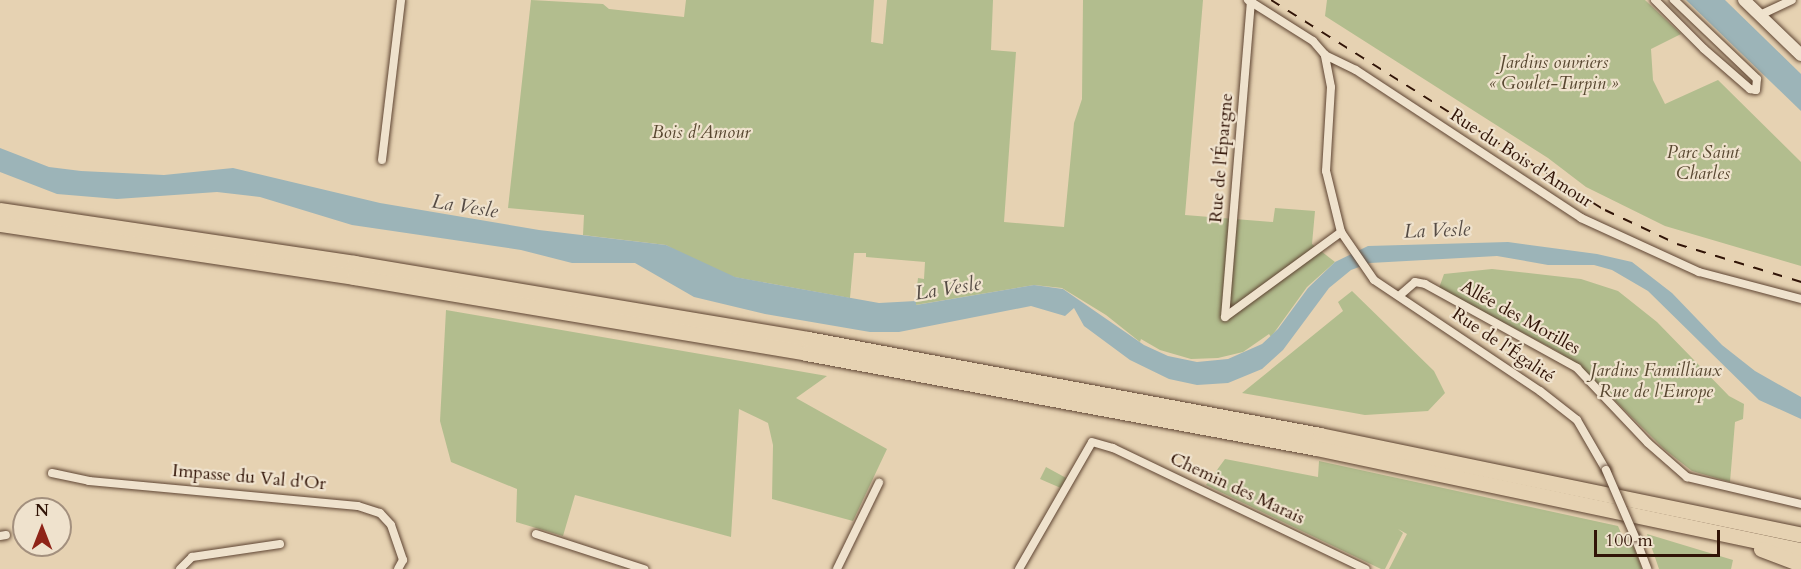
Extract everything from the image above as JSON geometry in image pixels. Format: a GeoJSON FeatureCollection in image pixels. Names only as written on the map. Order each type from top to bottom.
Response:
{"type":"FeatureCollection","features":[{"type":"Feature","properties":{"kind":"highway"},"geometry":{"type":"LineString","coordinates":[[0,210],[354,263],[808,339],[1182,408],[1675,515],[1704,529],[1801,564]]}},
{"type":"Feature","properties":{"kind":"highway"},"geometry":{"type":"LineString","coordinates":[[0,224],[354,277],[806,353],[1675,515],[1801,535]]}},
{"type":"Feature","properties":{"kind":"highway"},"geometry":{"type":"LineString","coordinates":[[1704,529],[1801,550]]}},
{"type":"Feature","properties":{"kind":"main road"},"geometry":{"type":"LineString","coordinates":[[1744,0],[1801,55]]}},
{"type":"Feature","properties":{"kind":"street"},"geometry":{"type":"LineString","coordinates":[[382,160],[401,0]]}},
{"type":"Feature","properties":{"kind":"street"},"geometry":{"type":"LineString","coordinates":[[1655,0],[1704,49],[1750,89],[1756,90],[1757,79],[1674,0]]}},
{"type":"Feature","properties":{"kind":"street"},"geometry":{"type":"LineString","coordinates":[[1760,15],[1792,0]]}},
{"type":"Feature","properties":{"kind":"street","name":"Rue du Bois d'Amour"},"geometry":{"type":"LineString","coordinates":[[1249,1],[1313,41],[1325,55],[1356,70],[1581,218],[1699,272],[1801,299]]}},
{"type":"Feature","properties":{"kind":"street","name":"Rue de l'Épargne"},"geometry":{"type":"LineString","coordinates":[[1249,1],[1225,317],[1341,232]]}},
{"type":"Feature","properties":{"kind":"street"},"geometry":{"type":"LineString","coordinates":[[1325,55],[1331,87],[1326,171],[1341,232]]}},
{"type":"Feature","properties":{"kind":"street","name":"Rue de l'Égalité"},"geometry":{"type":"LineString","coordinates":[[1341,232],[1351,251],[1374,280],[1566,411],[1587,435],[1606,470],[1647,569]]}},
{"type":"Feature","properties":{"kind":"street","name":"Allée des Morilles"},"geometry":{"type":"LineString","coordinates":[[1400,296],[1415,282],[1425,284],[1577,368],[1648,443],[1688,477],[1801,504]]}},
{"type":"Feature","properties":{"kind":"street","name":"Chemin des Marais"},"geometry":{"type":"LineString","coordinates":[[1019,569],[1084,450],[1092,442],[1102,443],[1365,569]]}},
{"type":"Feature","properties":{"kind":"street","name":"Impasse du Val d'Or"},"geometry":{"type":"LineString","coordinates":[[52,473],[89,481],[358,506],[380,513],[391,525],[403,560],[398,569]]}},
{"type":"Feature","properties":{"kind":"street"},"geometry":{"type":"LineString","coordinates":[[837,569],[879,483]]}},
{"type":"Feature","properties":{"kind":"street"},"geometry":{"type":"LineString","coordinates":[[536,534],[644,569]]}},
{"type":"Feature","properties":{"kind":"street"},"geometry":{"type":"LineString","coordinates":[[180,569],[192,557],[280,544]]}},
{"type":"Feature","properties":{"kind":"green space","name":"Bois d'Amour"},"geometry":{"type":"Polygon","coordinates":[[[531,0],[603,4],[609,9],[684,17],[686,0],[874,0],[871,42],[883,44],[887,0],[993,0],[991,50],[1016,52],[1004,222],[1064,227],[1074,123],[1082,99],[1083,0],[1203,0],[1185,215],[1273,222],[1275,208],[1315,211],[1312,244],[1335,262],[1307,287],[1271,337],[1269,334],[1243,352],[1218,358],[1191,359],[1160,350],[1141,339],[1140,342],[1106,315],[1062,288],[1034,285],[915,305],[918,278],[924,279],[925,262],[866,257],[866,253],[854,253],[850,298],[734,277],[702,265],[666,245],[583,235],[584,215],[508,208],[531,0]]]}},
{"type":"Feature","properties":{"kind":"green space"},"geometry":{"type":"Polygon","coordinates":[[[1327,0],[1645,0],[1681,34],[1651,49],[1653,80],[1665,104],[1718,80],[1801,162],[1801,266],[1665,226],[1586,187],[1548,158],[1325,16],[1327,0]]]}},
{"type":"Feature","properties":{"kind":"green space","name":"Jardins Familliaux Rue de l'Europe"},"geometry":{"type":"Polygon","coordinates":[[[1492,269],[1581,279],[1618,291],[1657,322],[1729,396],[1744,404],[1743,419],[1735,422],[1730,482],[1692,471],[1664,449],[1582,368],[1557,351],[1439,288],[1444,274],[1492,269]]]}},
{"type":"Feature","properties":{"kind":"green space"},"geometry":{"type":"Polygon","coordinates":[[[1352,291],[1434,371],[1445,393],[1428,411],[1365,415],[1242,393],[1343,311],[1338,302],[1352,291]]]}},
{"type":"Feature","properties":{"kind":"green space"},"geometry":{"type":"Polygon","coordinates":[[[446,310],[827,376],[796,398],[887,449],[853,521],[772,499],[773,445],[768,423],[739,409],[731,537],[575,495],[563,536],[516,522],[517,489],[451,462],[440,421],[446,310]]]}},
{"type":"Feature","properties":{"kind":"green space"},"geometry":{"type":"Polygon","coordinates":[[[1225,459],[1318,477],[1319,461],[1618,526],[1624,540],[1631,540],[1642,569],[1389,569],[1407,534],[1398,529],[1403,533],[1385,569],[1381,569],[1206,485],[1225,459]]]}},
{"type":"Feature","properties":{"kind":"green space"},"geometry":{"type":"Polygon","coordinates":[[[1046,467],[1068,479],[1063,489],[1040,479],[1046,467]]]}},
{"type":"Feature","properties":{"kind":"green space"},"geometry":{"type":"Polygon","coordinates":[[[1647,534],[1733,560],[1731,569],[1659,569],[1647,534]]]}},
{"type":"Feature","properties":{"kind":"water"},"geometry":{"type":"Polygon","coordinates":[[[1686,0],[1725,0],[1801,74],[1801,111],[1686,0]]]}},
{"type":"Feature","properties":{"kind":"water","name":"La Vesle"},"geometry":{"type":"Polygon","coordinates":[[[0,148],[49,167],[81,171],[164,175],[233,168],[380,203],[539,230],[666,245],[735,277],[879,303],[916,301],[916,305],[1034,285],[1063,289],[1144,345],[1168,356],[1197,362],[1228,359],[1262,344],[1278,329],[1308,288],[1335,262],[1368,246],[1508,242],[1597,254],[1632,262],[1672,293],[1722,345],[1755,371],[1801,397],[1801,419],[1759,400],[1648,291],[1612,270],[1594,265],[1548,265],[1497,256],[1370,263],[1351,270],[1329,288],[1283,350],[1262,369],[1228,383],[1197,385],[1169,379],[1130,360],[1084,326],[1074,308],[1065,316],[1031,306],[899,332],[870,332],[765,314],[694,297],[635,263],[572,263],[521,250],[352,225],[260,197],[217,192],[117,199],[57,194],[0,172],[0,148]]]}},
{"type":"Feature","properties":{"kind":"railway"},"geometry":{"type":"LineString","coordinates":[[1271,0],[1605,210],[1677,244],[1801,282]]}},
{"type":"Feature","properties":{"kind":"park label","name":"Jardins ouvriers « Goulet-Turpin »"},"geometry":{"type":"Point","coordinates":[1554,74]}},
{"type":"Feature","properties":{"kind":"park label","name":"Parc Saint Charles"},"geometry":{"type":"Point","coordinates":[1703,164]}}]}
